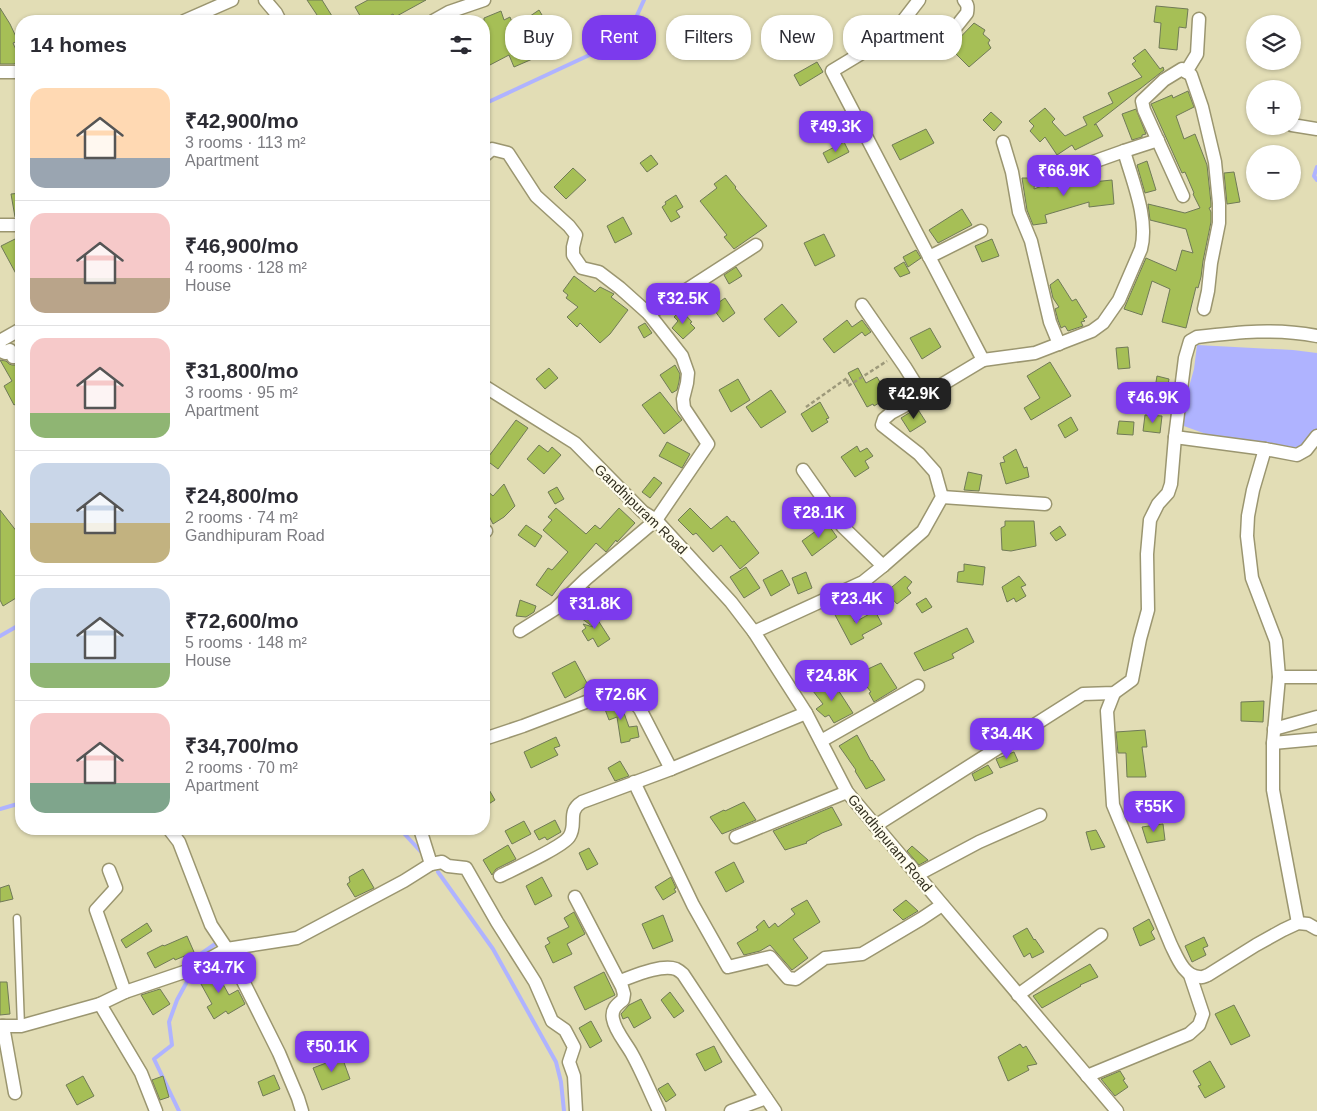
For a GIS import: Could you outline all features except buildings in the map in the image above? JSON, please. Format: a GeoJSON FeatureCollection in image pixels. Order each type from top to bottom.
{"type":"FeatureCollection","features":[{"type":"Feature","properties":{"kind":"street"},"geometry":{"type":"LineString","coordinates":[[198,15],[232,0]]}},
{"type":"Feature","properties":{"kind":"street"},"geometry":{"type":"LineString","coordinates":[[265,0],[277,15]]}},
{"type":"Feature","properties":{"kind":"street"},"geometry":{"type":"LineString","coordinates":[[444,15],[484,0]]}},
{"type":"Feature","properties":{"kind":"street"},"geometry":{"type":"LineString","coordinates":[[919,0],[899,26],[885,39],[832,71],[983,360]]}},
{"type":"Feature","properties":{"kind":"street"},"geometry":{"type":"LineString","coordinates":[[962,19],[968,8],[968,4],[964,0]]}},
{"type":"Feature","properties":{"kind":"street"},"geometry":{"type":"LineString","coordinates":[[1186,72],[1197,54],[1199,18]]}},
{"type":"Feature","properties":{"kind":"street"},"geometry":{"type":"LineString","coordinates":[[1183,196],[1144,110],[1142,101],[1164,80],[1182,69],[1191,75],[1202,107],[1216,162],[1219,223],[1204,309]]}},
{"type":"Feature","properties":{"kind":"street"},"geometry":{"type":"LineString","coordinates":[[0,72],[15,72]]}},
{"type":"Feature","properties":{"kind":"street"},"geometry":{"type":"LineString","coordinates":[[1301,126],[1317,129]]}},
{"type":"Feature","properties":{"kind":"street"},"geometry":{"type":"LineString","coordinates":[[1045,179],[1158,140]]}},
{"type":"Feature","properties":{"kind":"street"},"geometry":{"type":"LineString","coordinates":[[1004,142],[1012,172],[1019,212],[1031,241],[1050,322],[1059,344]]}},
{"type":"Feature","properties":{"kind":"street"},"geometry":{"type":"LineString","coordinates":[[490,151],[492,149],[508,153],[536,196],[569,226],[576,235],[573,255],[582,268],[599,272],[620,288],[649,314],[682,356],[688,373],[683,399],[684,408],[708,444],[656,520],[586,579],[555,609],[520,631]]}},
{"type":"Feature","properties":{"kind":"street"},"geometry":{"type":"LineString","coordinates":[[754,632],[863,582],[924,531],[942,497],[936,472],[919,454],[882,425],[884,418],[983,360],[1035,354],[1092,331],[1103,323],[1118,300],[1142,249],[1143,242],[1139,205],[1124,151]]}},
{"type":"Feature","properties":{"kind":"street"},"geometry":{"type":"LineString","coordinates":[[0,225],[15,224]]}},
{"type":"Feature","properties":{"kind":"street"},"geometry":{"type":"LineString","coordinates":[[929,257],[982,231]]}},
{"type":"Feature","properties":{"kind":"street"},"geometry":{"type":"LineString","coordinates":[[649,314],[756,245]]}},
{"type":"Feature","properties":{"kind":"street"},"geometry":{"type":"LineString","coordinates":[[862,306],[923,396]]}},
{"type":"Feature","properties":{"kind":"street"},"geometry":{"type":"LineString","coordinates":[[1087,1076],[1189,1034],[1198,1024],[1202,1014],[1190,975],[1182,967],[1170,946],[1113,805],[1107,711],[1114,693],[1132,680],[1148,610],[1147,554],[1150,520],[1158,504],[1168,493],[1172,484],[1174,437],[1185,358],[1190,341],[1197,337],[1258,330],[1295,332],[1317,336]]}},
{"type":"Feature","properties":{"kind":"street"},"geometry":{"type":"LineString","coordinates":[[0,341],[15,332]]}},
{"type":"Feature","properties":{"kind":"street"},"geometry":{"type":"LineString","coordinates":[[0,347],[5,353],[10,350],[13,357],[15,357]]}},
{"type":"Feature","properties":{"kind":"street","name":"Gandhipuram Road"},"geometry":{"type":"LineString","coordinates":[[490,390],[575,443],[643,512],[656,520],[731,602],[754,632],[806,713],[847,792],[1117,1111]]}},
{"type":"Feature","properties":{"kind":"street"},"geometry":{"type":"LineString","coordinates":[[1174,437],[1297,455],[1306,450],[1317,436]]}},
{"type":"Feature","properties":{"kind":"street"},"geometry":{"type":"LineString","coordinates":[[1265,449],[1253,490],[1248,516],[1247,536],[1252,578],[1276,641],[1278,677],[1273,744],[1273,790],[1298,923]]}},
{"type":"Feature","properties":{"kind":"street"},"geometry":{"type":"LineString","coordinates":[[803,470],[843,527],[883,566]]}},
{"type":"Feature","properties":{"kind":"street"},"geometry":{"type":"LineString","coordinates":[[942,497],[1045,504]]}},
{"type":"Feature","properties":{"kind":"street"},"geometry":{"type":"LineString","coordinates":[[1278,677],[1317,677]]}},
{"type":"Feature","properties":{"kind":"street"},"geometry":{"type":"LineString","coordinates":[[820,741],[918,686]]}},
{"type":"Feature","properties":{"kind":"street"},"geometry":{"type":"LineString","coordinates":[[490,737],[623,689],[640,708],[671,769]]}},
{"type":"Feature","properties":{"kind":"street"},"geometry":{"type":"LineString","coordinates":[[875,826],[1083,694],[1114,693]]}},
{"type":"Feature","properties":{"kind":"street"},"geometry":{"type":"LineString","coordinates":[[500,876],[560,845],[569,837],[573,812],[577,805],[582,802],[671,769],[806,713]]}},
{"type":"Feature","properties":{"kind":"street"},"geometry":{"type":"LineString","coordinates":[[1274,730],[1317,717]]}},
{"type":"Feature","properties":{"kind":"street"},"geometry":{"type":"LineString","coordinates":[[1273,744],[1317,739]]}},
{"type":"Feature","properties":{"kind":"street"},"geometry":{"type":"LineString","coordinates":[[634,782],[693,905],[728,967],[770,957],[788,978],[796,979],[825,958],[862,954],[942,905]]}},
{"type":"Feature","properties":{"kind":"street"},"geometry":{"type":"LineString","coordinates":[[736,837],[847,792]]}},
{"type":"Feature","properties":{"kind":"street"},"geometry":{"type":"LineString","coordinates":[[917,876],[979,842],[1040,814]]}},
{"type":"Feature","properties":{"kind":"street"},"geometry":{"type":"LineString","coordinates":[[174,835],[179,842],[211,924],[227,949],[279,1054],[302,1111]]}},
{"type":"Feature","properties":{"kind":"street"},"geometry":{"type":"LineString","coordinates":[[422,835],[431,864]]}},
{"type":"Feature","properties":{"kind":"street"},"geometry":{"type":"LineString","coordinates":[[15,1093],[2,1026],[21,1026],[100,1004],[125,992],[187,971],[227,949],[297,938],[404,881],[431,864],[442,862],[448,866],[466,868],[535,982],[552,1021],[565,1030],[574,1047],[569,1062],[574,1076],[576,1111]]}},
{"type":"Feature","properties":{"kind":"street"},"geometry":{"type":"LineString","coordinates":[[109,870],[116,888],[96,910],[125,992]]}},
{"type":"Feature","properties":{"kind":"street"},"geometry":{"type":"LineString","coordinates":[[574,897],[620,981],[624,994],[623,1000],[616,1005],[613,1011],[613,1020],[632,1053],[659,1111]]}},
{"type":"Feature","properties":{"kind":"street"},"geometry":{"type":"LineString","coordinates":[[1190,975],[1200,978],[1208,975],[1263,941],[1298,923],[1308,924],[1317,929]]}},
{"type":"Feature","properties":{"kind":"street"},"geometry":{"type":"LineString","coordinates":[[1018,995],[1101,935]]}},
{"type":"Feature","properties":{"kind":"street"},"geometry":{"type":"LineString","coordinates":[[620,981],[665,968],[675,969],[683,974],[775,1111]]}},
{"type":"Feature","properties":{"kind":"street"},"geometry":{"type":"LineString","coordinates":[[100,1004],[141,1073],[156,1111]]}},
{"type":"Feature","properties":{"kind":"street"},"geometry":{"type":"LineString","coordinates":[[731,1111],[766,1098]]}},
{"type":"Feature","properties":{"kind":"lane"},"geometry":{"type":"LineString","coordinates":[[17,918],[21,1026]]}},
{"type":"Feature","properties":{"kind":"path"},"geometry":{"type":"LineString","coordinates":[[806,407],[847,378],[848,386],[897,355]]}},
{"type":"Feature","properties":{"kind":"water"},"geometry":{"type":"Polygon","coordinates":[[[1197,345],[1317,353],[1317,432],[1299,452],[1234,442],[1181,425],[1185,401],[1194,369],[1197,345]]]}},
{"type":"Feature","properties":{"kind":"waterway"},"geometry":{"type":"LineString","coordinates":[[490,101],[611,45],[634,22],[644,0]]}},
{"type":"Feature","properties":{"kind":"waterway"},"geometry":{"type":"LineString","coordinates":[[1317,167],[1314,176],[1317,180]]}},
{"type":"Feature","properties":{"kind":"waterway"},"geometry":{"type":"LineString","coordinates":[[0,636],[15,627]]}},
{"type":"Feature","properties":{"kind":"waterway"},"geometry":{"type":"LineString","coordinates":[[0,809],[15,805]]}},
{"type":"Feature","properties":{"kind":"waterway"},"geometry":{"type":"LineString","coordinates":[[406,835],[423,854]]}},
{"type":"Feature","properties":{"kind":"waterway"},"geometry":{"type":"LineString","coordinates":[[438,872],[493,949],[556,1062],[561,1082],[564,1111]]}},
{"type":"Feature","properties":{"kind":"waterway"},"geometry":{"type":"LineString","coordinates":[[195,958],[218,942],[217,940]]}},
{"type":"Feature","properties":{"kind":"waterway"},"geometry":{"type":"LineString","coordinates":[[179,1111],[154,1059],[172,1045],[169,1022],[177,1000],[189,978]]}}]}
